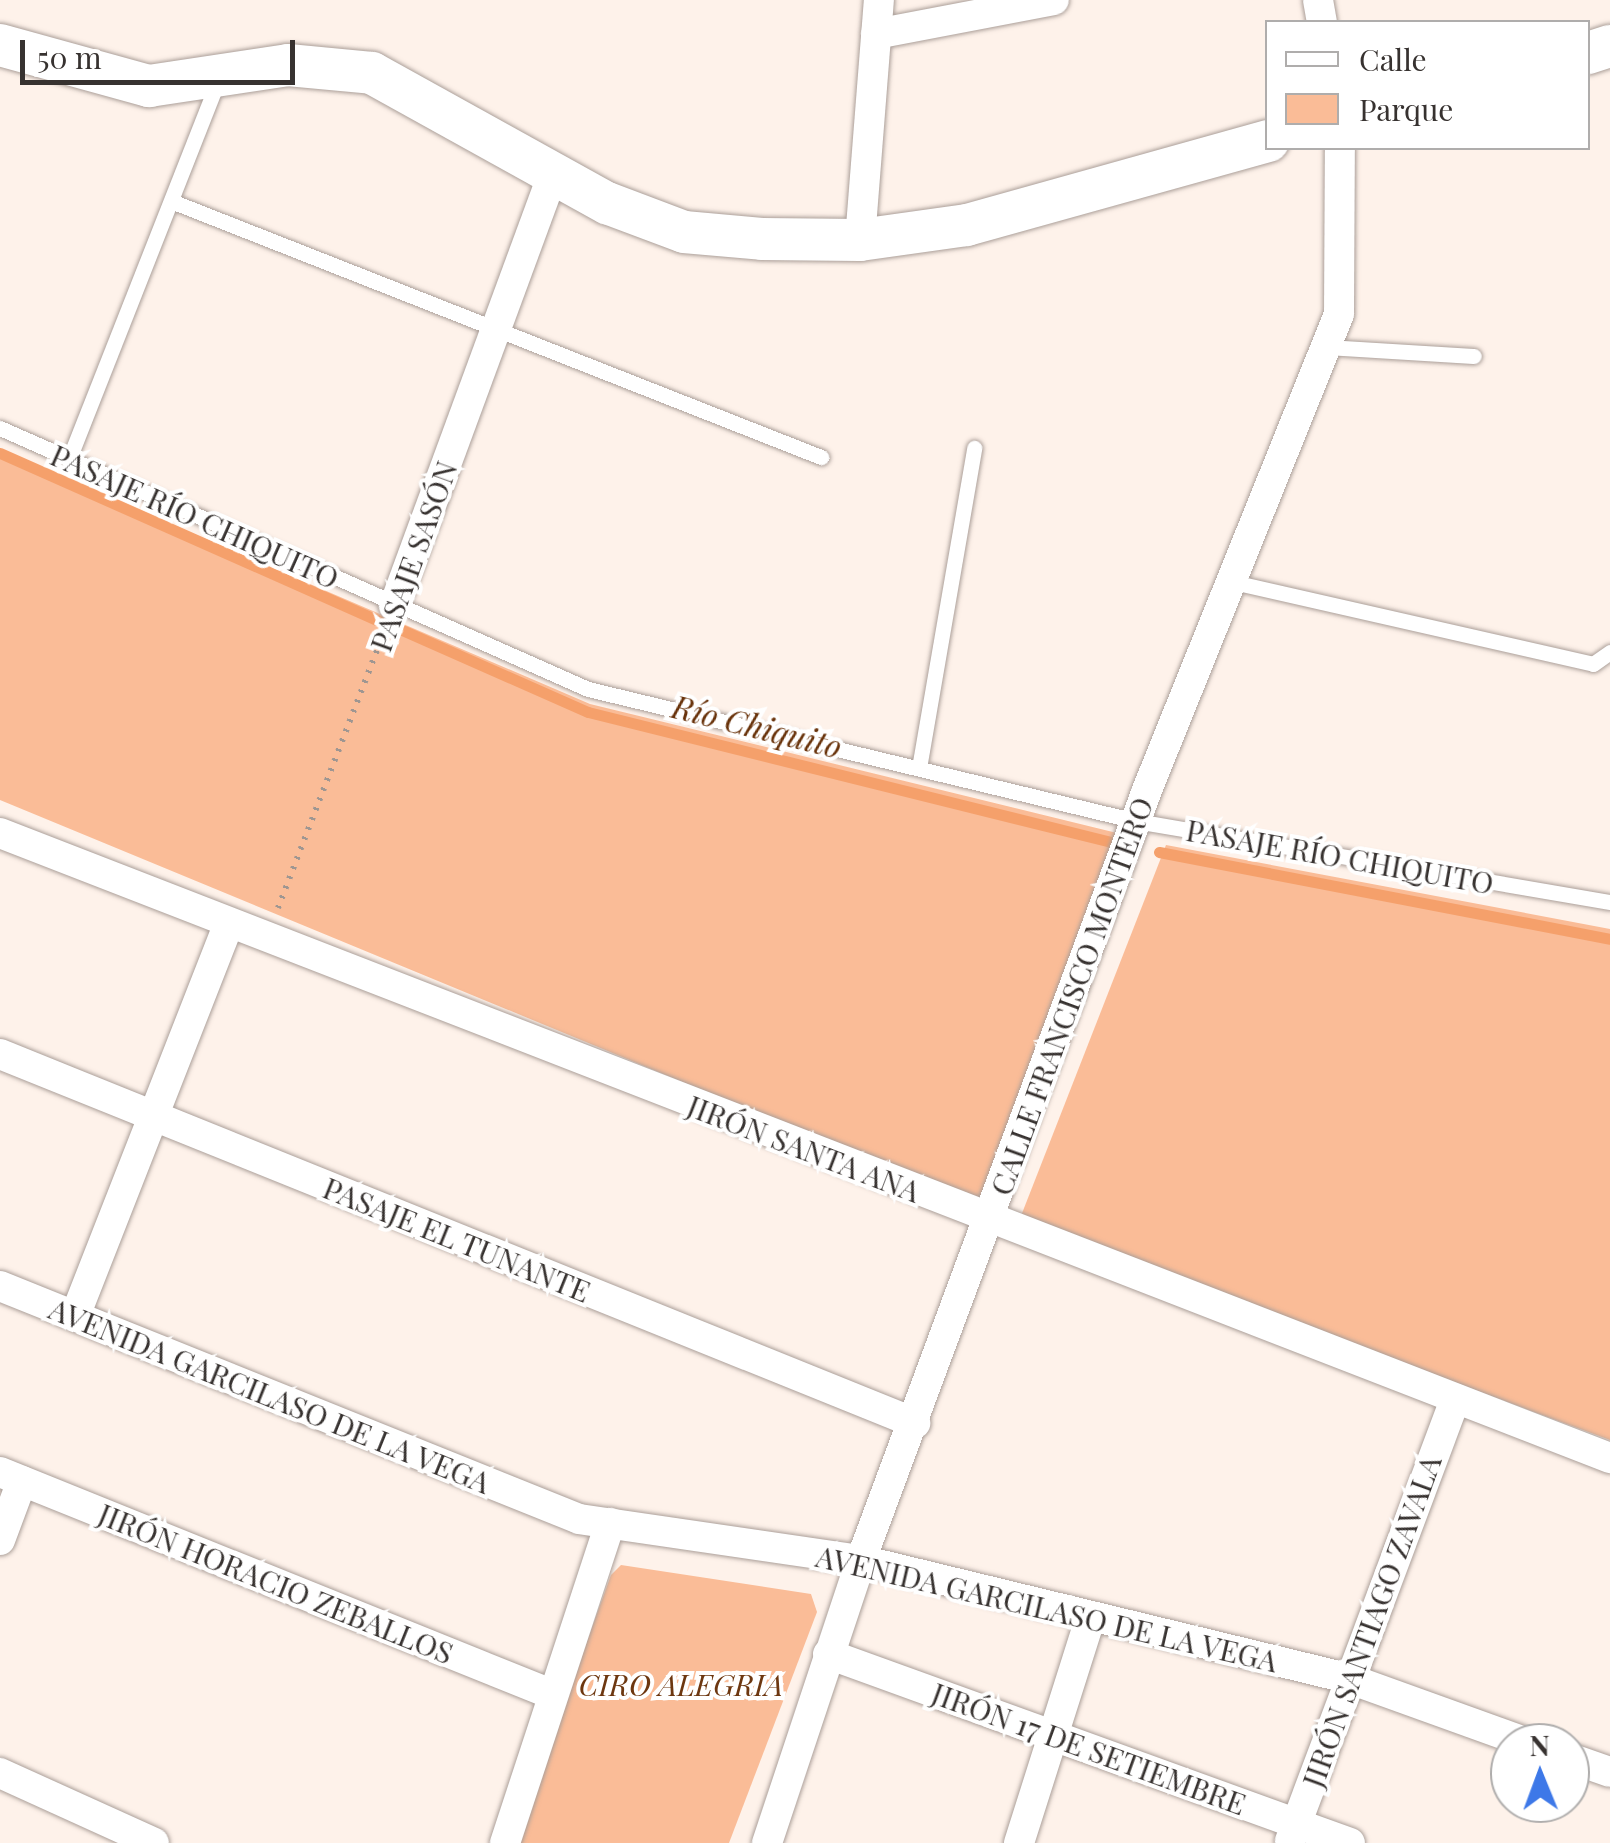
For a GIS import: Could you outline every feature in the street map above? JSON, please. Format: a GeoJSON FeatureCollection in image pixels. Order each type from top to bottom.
{"type":"FeatureCollection","features":[{"type":"Feature","properties":{"kind":"street"},"geometry":{"type":"LineString","coordinates":[[860,240],[879,0]]}},
{"type":"Feature","properties":{"kind":"street"},"geometry":{"type":"LineString","coordinates":[[876,34],[1054,0]]}},
{"type":"Feature","properties":{"kind":"street"},"geometry":{"type":"LineString","coordinates":[[0,45],[149,86],[218,80],[288,65],[372,73],[552,173],[684,232],[860,240],[968,225],[1265,142]]}},
{"type":"Feature","properties":{"kind":"street","name":"CALLE FRANCISCO MONTERO"},"geometry":{"type":"LineString","coordinates":[[766,1843],[861,1560],[1136,820],[1339,314],[1340,150]]}},
{"type":"Feature","properties":{"kind":"street","name":"PASAJE SASÓN"},"geometry":{"type":"LineString","coordinates":[[394,606],[552,173]]}},
{"type":"Feature","properties":{"kind":"street","name":"JIRÓN SANTA ANA"},"geometry":{"type":"LineString","coordinates":[[0,834],[1610,1458]]}},
{"type":"Feature","properties":{"kind":"street"},"geometry":{"type":"LineString","coordinates":[[75,1316],[229,923]]}},
{"type":"Feature","properties":{"kind":"street","name":"PASAJE EL TUNANTE"},"geometry":{"type":"LineString","coordinates":[[0,1054],[915,1423]]}},
{"type":"Feature","properties":{"kind":"street","name":"AVENIDA GARCILASO DE LA VEGA"},"geometry":{"type":"LineString","coordinates":[[0,1286],[579,1519],[861,1560],[1347,1678],[1490,1729]]}},
{"type":"Feature","properties":{"kind":"street","name":"JIRÓN SANTIAGO ZAVALA"},"geometry":{"type":"LineString","coordinates":[[1293,1833],[1347,1678],[1455,1399]]}},
{"type":"Feature","properties":{"kind":"street"},"geometry":{"type":"LineString","coordinates":[[0,1540],[11,1476]]}},
{"type":"Feature","properties":{"kind":"street","name":"JIRÓN HORACIO ZEBALLOS"},"geometry":{"type":"LineString","coordinates":[[11,1476],[551,1694]]}},
{"type":"Feature","properties":{"kind":"street"},"geometry":{"type":"LineString","coordinates":[[505,1843],[610,1524]]}},
{"type":"Feature","properties":{"kind":"street"},"geometry":{"type":"LineString","coordinates":[[1020,1843],[1091,1616]]}},
{"type":"Feature","properties":{"kind":"street","name":"JIRÓN 17 DE SETIEMBRE"},"geometry":{"type":"LineString","coordinates":[[828,1654],[1052,1734],[1293,1833],[1350,1843]]}},
{"type":"Feature","properties":{"kind":"street"},"geometry":{"type":"LineString","coordinates":[[0,1773],[154,1843]]}},
{"type":"Feature","properties":{"kind":"lane"},"geometry":{"type":"LineString","coordinates":[[70,459],[218,80]]}},
{"type":"Feature","properties":{"kind":"lane"},"geometry":{"type":"LineString","coordinates":[[171,201],[498,324],[821,457]]}},
{"type":"Feature","properties":{"kind":"lane"},"geometry":{"type":"LineString","coordinates":[[1326,347],[1474,356]]}},
{"type":"Feature","properties":{"kind":"lane","name":"PASAJE RÍO CHIQUITO"},"geometry":{"type":"LineString","coordinates":[[0,428],[588,689],[1136,820],[1610,902]]}},
{"type":"Feature","properties":{"kind":"lane"},"geometry":{"type":"LineString","coordinates":[[918,768],[974,448]]}},
{"type":"Feature","properties":{"kind":"lane"},"geometry":{"type":"LineString","coordinates":[[1233,582],[1594,664],[1610,652]]}},
{"type":"Feature","properties":{"kind":"path","name":"PASAJE SASÓN"},"geometry":{"type":"LineString","coordinates":[[266,938],[394,606]]}},
{"type":"Feature","properties":{"kind":"green space"},"geometry":{"type":"Polygon","coordinates":[[[0,451],[590,704],[1121,834],[978,1204],[0,800],[0,451]]]}},
{"type":"Feature","properties":{"kind":"green space"},"geometry":{"type":"Polygon","coordinates":[[[1166,845],[1610,929],[1610,1440],[1019,1221],[1166,845]]]}},
{"type":"Feature","properties":{"kind":"green space","name":"CIRO ALEGRIA"},"geometry":{"type":"Polygon","coordinates":[[[621,1565],[811,1594],[817,1612],[729,1843],[514,1843],[611,1575],[621,1565]]]}},
{"type":"Feature","properties":{"kind":"waterway","name":"Río Chiquito"},"geometry":{"type":"LineString","coordinates":[[0,453],[382,622]]}},
{"type":"Feature","properties":{"kind":"waterway","name":"Río Chiquito"},"geometry":{"type":"LineString","coordinates":[[402,630],[588,712],[1111,842]]}},
{"type":"Feature","properties":{"kind":"waterway","name":"Río Chiquito"},"geometry":{"type":"LineString","coordinates":[[1159,852],[1610,939]]}}]}
